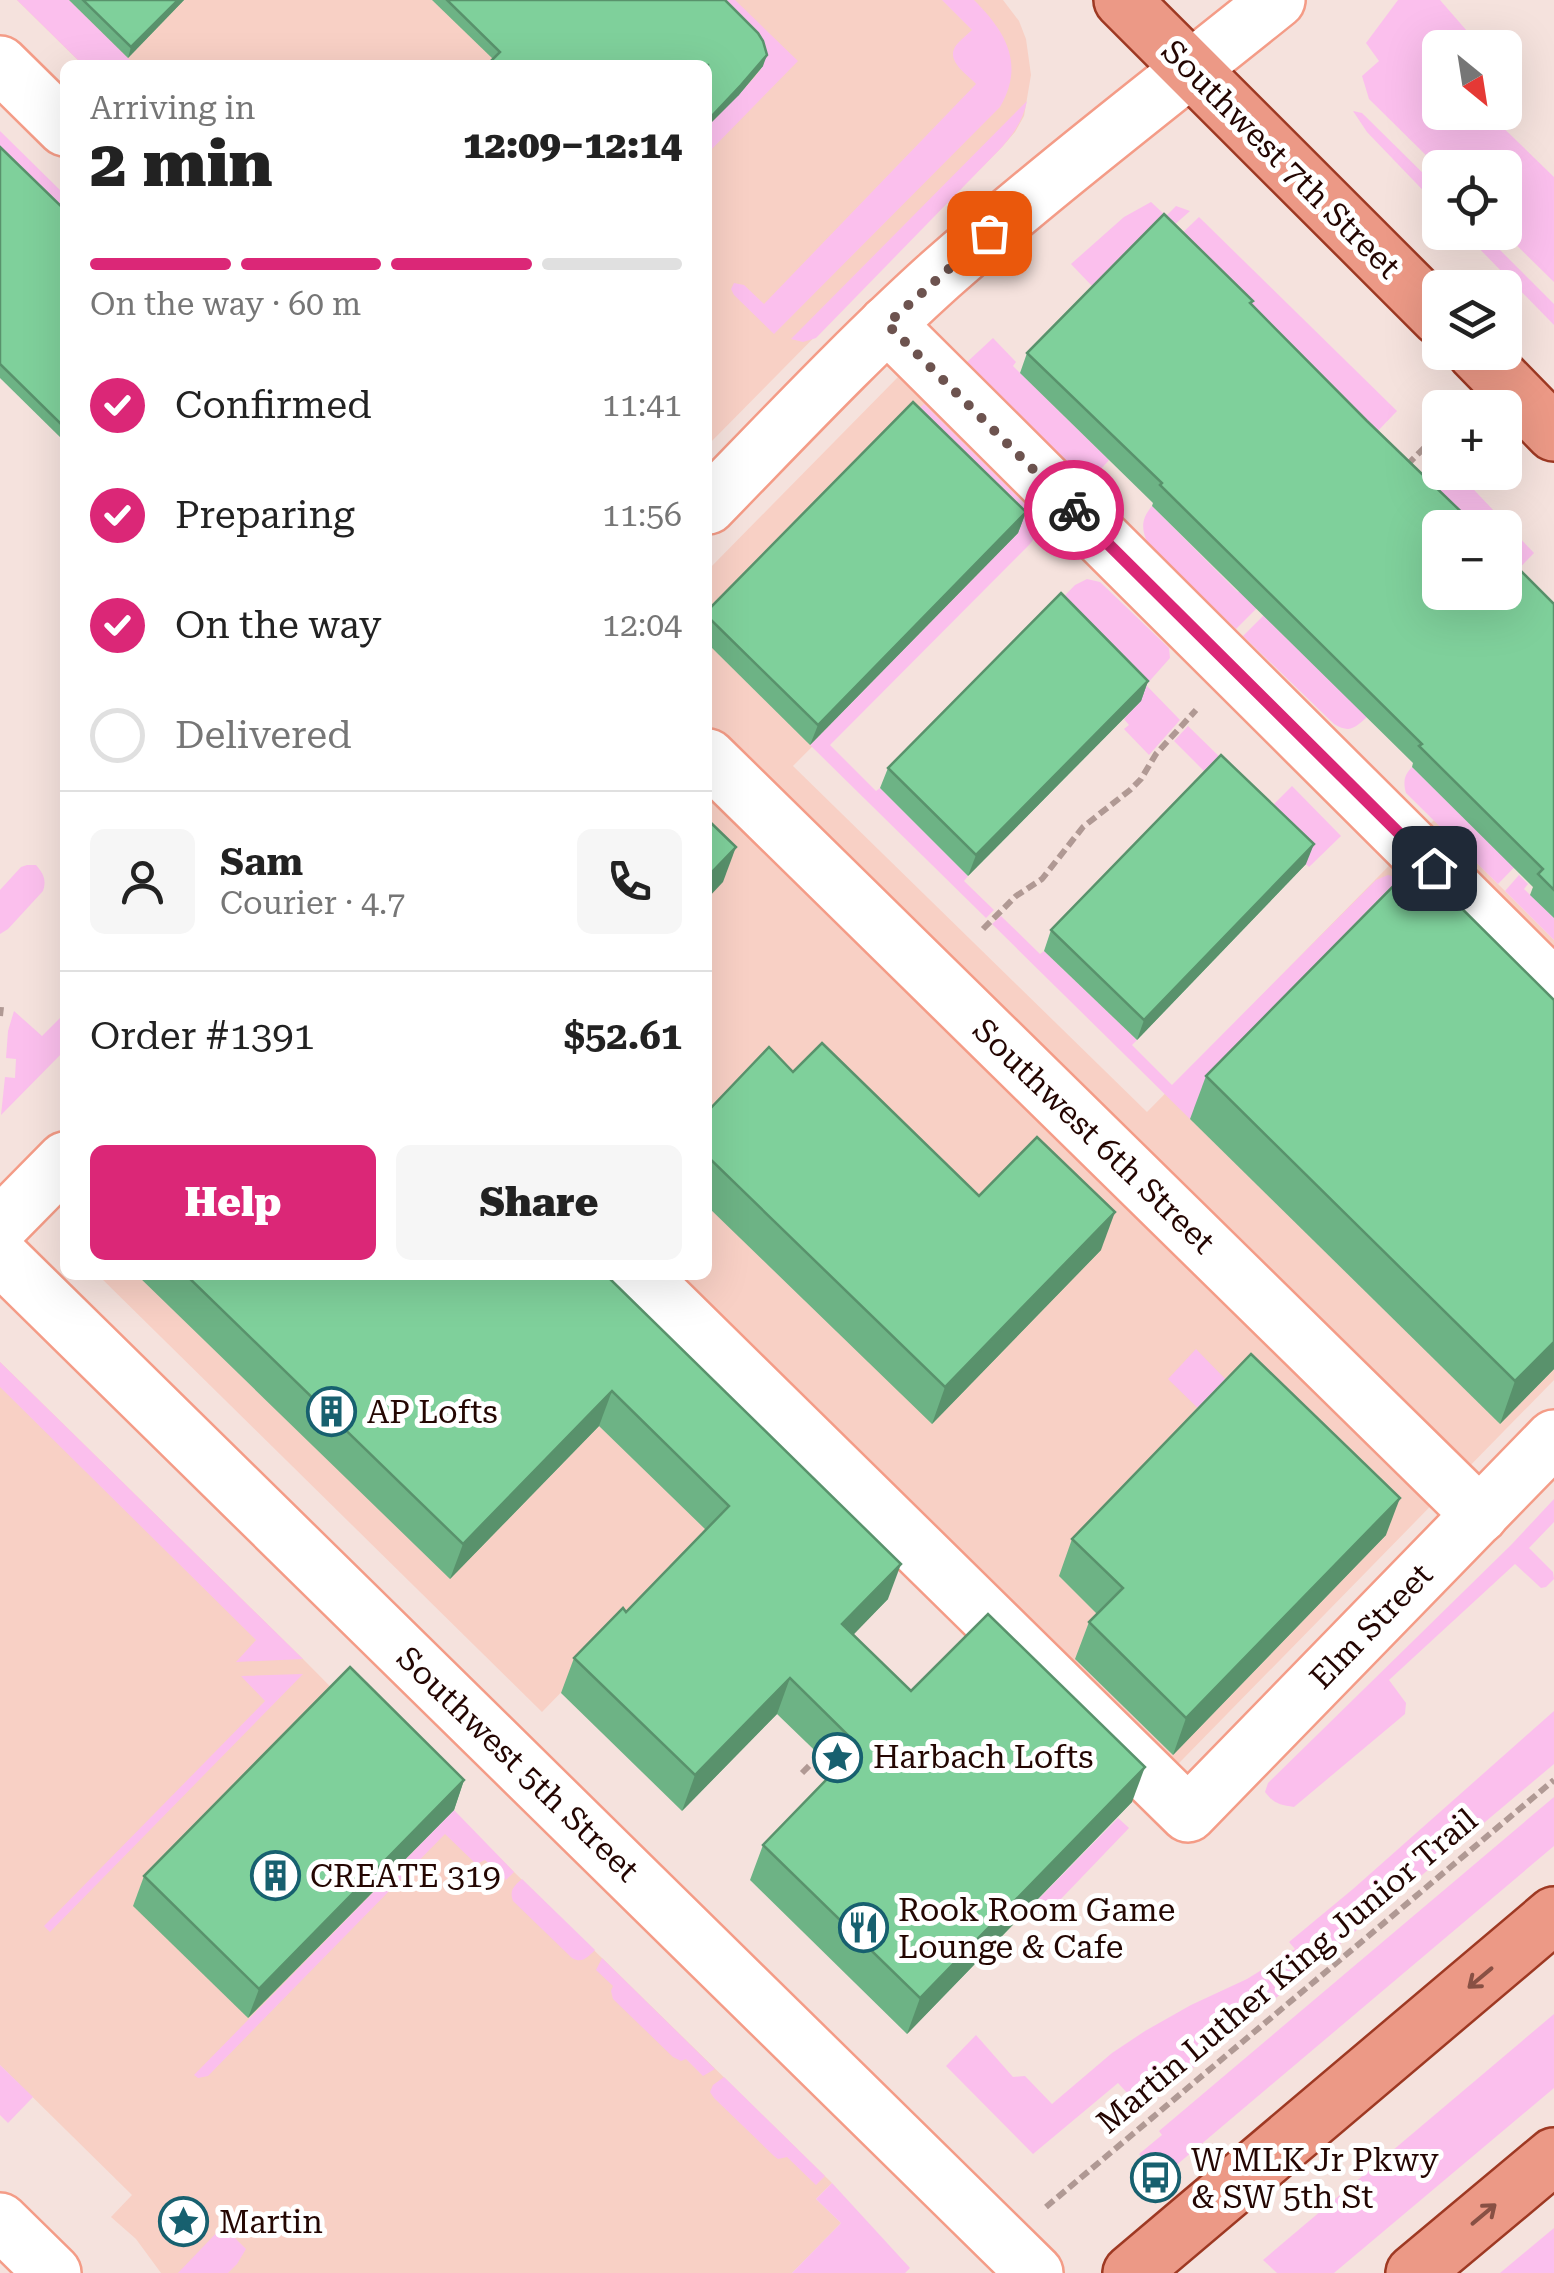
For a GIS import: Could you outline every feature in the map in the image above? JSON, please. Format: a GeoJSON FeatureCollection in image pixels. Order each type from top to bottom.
{"type":"FeatureCollection","features":[{"type":"Feature","properties":{"kind":"main road","name":"Southwest 7th Street"},"geometry":{"type":"LineString","coordinates":[[1122,0],[1422,300]]}},
{"type":"Feature","properties":{"kind":"main road"},"geometry":{"type":"LineString","coordinates":[[1493,370],[1554,432]]}},
{"type":"Feature","properties":{"kind":"main road"},"geometry":{"type":"LineString","coordinates":[[1132,2273],[1554,1915]]}},
{"type":"Feature","properties":{"kind":"main road"},"geometry":{"type":"LineString","coordinates":[[1414,2273],[1554,2156]]}},
{"type":"Feature","properties":{"kind":"street"},"geometry":{"type":"LineString","coordinates":[[712,502],[887,324],[989,233],[1277,0]]}},
{"type":"Feature","properties":{"kind":"street"},"geometry":{"type":"LineString","coordinates":[[0,64],[60,123]]}},
{"type":"Feature","properties":{"kind":"street"},"geometry":{"type":"LineString","coordinates":[[887,324],[1554,988]]}},
{"type":"Feature","properties":{"kind":"street","name":"Southwest 6th Street"},"geometry":{"type":"LineString","coordinates":[[712,761],[1480,1515]]}},
{"type":"Feature","properties":{"kind":"street"},"geometry":{"type":"LineString","coordinates":[[0,1226],[60,1165]]}},
{"type":"Feature","properties":{"kind":"street","name":"Southwest 5th Street"},"geometry":{"type":"LineString","coordinates":[[0,1256],[1035,2273]]}},
{"type":"Feature","properties":{"kind":"street","name":"Elm Street"},"geometry":{"type":"LineString","coordinates":[[645,1280],[1188,1814],[1554,1438]]}},
{"type":"Feature","properties":{"kind":"street"},"geometry":{"type":"LineString","coordinates":[[0,2221],[53,2273]]}},
{"type":"Feature","properties":{"kind":"path"},"geometry":{"type":"LineString","coordinates":[[1406,466],[1422,450]]}},
{"type":"Feature","properties":{"kind":"path"},"geometry":{"type":"LineString","coordinates":[[983,929],[1016,896],[1042,879],[1084,826],[1118,802],[1141,779],[1156,754],[1184,722]]}},
{"type":"Feature","properties":{"kind":"path"},"geometry":{"type":"LineString","coordinates":[[0,1016],[1,1007]]}},
{"type":"Feature","properties":{"kind":"path"},"geometry":{"type":"LineString","coordinates":[[802,1773],[812,1763]]}},
{"type":"Feature","properties":{"kind":"path","name":"Martin Luther King Junior Trail"},"geometry":{"type":"LineString","coordinates":[[1052,2202],[1554,1780]]}},
{"type":"Feature","properties":{"kind":"shaded area"},"geometry":{"type":"Polygon","coordinates":[[[17,0],[1003,0],[1019,21],[1026,39],[1031,75],[1024,116],[1002,147],[712,441],[712,60],[78,60],[17,0]]]}},
{"type":"Feature","properties":{"kind":"shaded area"},"geometry":{"type":"Polygon","coordinates":[[[17,0],[69,0],[130,60],[78,60],[17,0]]]}},
{"type":"Feature","properties":{"kind":"shaded area"},"geometry":{"type":"Polygon","coordinates":[[[710,0],[735,0],[798,61],[712,149],[712,122],[754,78],[762,61],[710,0]]]}},
{"type":"Feature","properties":{"kind":"shaded area"},"geometry":{"type":"Polygon","coordinates":[[[942,0],[974,0],[1003,37],[1011,77],[1000,107],[774,334],[734,295],[734,283],[744,285],[764,304],[976,84],[956,64],[953,54],[957,44],[972,30],[942,0]]]}},
{"type":"Feature","properties":{"kind":"shaded area"},"geometry":{"type":"Polygon","coordinates":[[[1398,0],[1440,0],[1466,30],[1422,30],[1422,130],[1506,130],[1554,177],[1554,282],[1521,250],[1522,150],[1422,151],[1369,99],[1362,76],[1379,61],[1366,43],[1398,0]]]}},
{"type":"Feature","properties":{"kind":"shaded area"},"geometry":{"type":"Polygon","coordinates":[[[1027,101],[1018,126],[1002,147],[816,338],[803,342],[791,339],[1027,101]]]}},
{"type":"Feature","properties":{"kind":"shaded area"},"geometry":{"type":"Polygon","coordinates":[[[1353,111],[1362,113],[1422,172],[1422,189],[1367,132],[1353,111]]]}},
{"type":"Feature","properties":{"kind":"shaded area"},"geometry":{"type":"Polygon","coordinates":[[[0,131],[60,190],[60,220],[0,161],[0,131]]]}},
{"type":"Feature","properties":{"kind":"shaded area"},"geometry":{"type":"Polygon","coordinates":[[[1151,202],[1166,216],[1176,206],[1190,211],[1104,287],[1097,282],[1092,286],[1071,264],[1124,217],[1151,202]]]}},
{"type":"Feature","properties":{"kind":"shaded area"},"geometry":{"type":"Polygon","coordinates":[[[1199,217],[1397,411],[1372,437],[1176,239],[1199,217]]]}},
{"type":"Feature","properties":{"kind":"shaded area"},"geometry":{"type":"Polygon","coordinates":[[[1481,250],[1500,250],[1520,270],[1500,270],[1481,250]]]}},
{"type":"Feature","properties":{"kind":"shaded area"},"geometry":{"type":"Polygon","coordinates":[[[1522,272],[1554,304],[1554,325],[1522,292],[1522,272]]]}},
{"type":"Feature","properties":{"kind":"shaded area"},"geometry":{"type":"Polygon","coordinates":[[[993,338],[1016,362],[1013,366],[1109,460],[1097,472],[1081,476],[966,363],[993,338]]]}},
{"type":"Feature","properties":{"kind":"shaded area"},"geometry":{"type":"Polygon","coordinates":[[[898,377],[1039,518],[793,766],[1147,1112],[1434,820],[1554,940],[1554,1380],[1138,1805],[794,1464],[542,1712],[103,1280],[712,1280],[712,566],[898,377]]]}},
{"type":"Feature","properties":{"kind":"shaded area"},"geometry":{"type":"Polygon","coordinates":[[[924,404],[1039,518],[1038,529],[1030,544],[830,745],[876,791],[880,788],[968,876],[964,881],[994,910],[986,918],[810,745],[1018,533],[905,422],[924,404]]]}},
{"type":"Feature","properties":{"kind":"shaded area"},"geometry":{"type":"Polygon","coordinates":[[[1441,490],[1474,490],[1493,510],[1440,510],[1433,498],[1441,490]]]}},
{"type":"Feature","properties":{"kind":"shaded area"},"geometry":{"type":"Polygon","coordinates":[[[1152,506],[1238,592],[1258,574],[1278,587],[1236,629],[1148,544],[1143,524],[1152,506]]]}},
{"type":"Feature","properties":{"kind":"shaded area"},"geometry":{"type":"Polygon","coordinates":[[[1522,540],[1534,553],[1522,565],[1522,540]]]}},
{"type":"Feature","properties":{"kind":"shaded area"},"geometry":{"type":"Polygon","coordinates":[[[1087,579],[1100,582],[1169,648],[1170,658],[1146,685],[1180,720],[1149,755],[1124,729],[1129,725],[1124,719],[1140,701],[1050,611],[1075,585],[1087,579]]]}},
{"type":"Feature","properties":{"kind":"shaded area"},"geometry":{"type":"Polygon","coordinates":[[[1266,613],[1272,624],[1367,717],[1351,728],[1334,724],[1243,636],[1266,613]]]}},
{"type":"Feature","properties":{"kind":"shaded area"},"geometry":{"type":"Polygon","coordinates":[[[1188,726],[1271,807],[1292,786],[1341,836],[1309,867],[1174,741],[1188,726]]]}},
{"type":"Feature","properties":{"kind":"shaded area"},"geometry":{"type":"Polygon","coordinates":[[[1412,767],[1498,852],[1537,844],[1498,884],[1406,793],[1405,779],[1412,767]]]}},
{"type":"Feature","properties":{"kind":"shaded area"},"geometry":{"type":"Polygon","coordinates":[[[27,865],[36,865],[41,871],[43,891],[0,934],[0,890],[27,865]]]}},
{"type":"Feature","properties":{"kind":"shaded area"},"geometry":{"type":"Polygon","coordinates":[[[1388,875],[1406,880],[1400,906],[1190,1119],[992,924],[1001,916],[1040,954],[1044,951],[1137,1040],[1132,1045],[1172,1085],[1376,880],[1388,875]]]}},
{"type":"Feature","properties":{"kind":"shaded area"},"geometry":{"type":"Polygon","coordinates":[[[1519,875],[1528,884],[1524,889],[1554,918],[1554,940],[1505,891],[1519,875]]]}},
{"type":"Feature","properties":{"kind":"shaded area"},"geometry":{"type":"Polygon","coordinates":[[[14,1011],[42,1036],[60,1018],[60,1055],[1,1115],[5,1077],[15,1078],[16,1059],[6,1058],[14,1011]]]}},
{"type":"Feature","properties":{"kind":"shaded area"},"geometry":{"type":"Polygon","coordinates":[[[1196,1349],[1237,1391],[1210,1420],[1168,1379],[1196,1349]]]}},
{"type":"Feature","properties":{"kind":"shaded area"},"geometry":{"type":"Polygon","coordinates":[[[0,1362],[832,2183],[816,2199],[841,2223],[792,2273],[161,2273],[136,2239],[111,2217],[132,2195],[0,2065],[0,1362]]]}},
{"type":"Feature","properties":{"kind":"shaded area"},"geometry":{"type":"Polygon","coordinates":[[[0,1362],[303,1659],[236,1662],[256,1640],[0,1387],[0,1362]]]}},
{"type":"Feature","properties":{"kind":"shaded area"},"geometry":{"type":"Polygon","coordinates":[[[1554,1499],[1554,1522],[1529,1548],[1553,1572],[1554,1579],[1541,1588],[1515,1564],[1389,1680],[1406,1703],[1405,1714],[1294,1807],[1271,1799],[1265,1792],[1268,1783],[1554,1499]]]}},
{"type":"Feature","properties":{"kind":"shaded area"},"geometry":{"type":"Polygon","coordinates":[[[303,1674],[50,1932],[44,1926],[265,1701],[241,1676],[303,1674]]]}},
{"type":"Feature","properties":{"kind":"shaded area"},"geometry":{"type":"Polygon","coordinates":[[[1554,1711],[1554,1764],[1143,2110],[1118,2083],[1033,2154],[946,2066],[976,2035],[1013,2077],[1025,2076],[1052,2104],[1112,2053],[1145,2031],[1247,1979],[1295,1949],[1289,1942],[1554,1711]]]}},
{"type":"Feature","properties":{"kind":"shaded area"},"geometry":{"type":"Polygon","coordinates":[[[1554,1797],[1554,1846],[1160,2179],[1139,2154],[1162,2135],[1159,2131],[1554,1797]]]}},
{"type":"Feature","properties":{"kind":"shaded area"},"geometry":{"type":"Polygon","coordinates":[[[454,1810],[514,1872],[506,1880],[485,1860],[474,1862],[445,1834],[208,2076],[194,2075],[454,1810]]]}},
{"type":"Feature","properties":{"kind":"shaded area"},"geometry":{"type":"Polygon","coordinates":[[[1118,1818],[1129,1828],[1059,1901],[1020,1925],[1016,1922],[1118,1818]]]}},
{"type":"Feature","properties":{"kind":"shaded area"},"geometry":{"type":"Polygon","coordinates":[[[522,1879],[595,1950],[590,1955],[582,1960],[572,1958],[513,1901],[513,1889],[522,1879]]]}},
{"type":"Feature","properties":{"kind":"shaded area"},"geometry":{"type":"Polygon","coordinates":[[[602,1958],[715,2069],[703,2076],[686,2059],[673,2057],[613,1999],[613,1986],[596,1970],[602,1958]]]}},
{"type":"Feature","properties":{"kind":"shaded area"},"geometry":{"type":"Polygon","coordinates":[[[1554,2014],[1554,2088],[1334,2273],[1277,2273],[1263,2260],[1554,2014]]]}},
{"type":"Feature","properties":{"kind":"shaded area"},"geometry":{"type":"Polygon","coordinates":[[[0,2065],[33,2097],[8,2123],[0,2115],[0,2065]]]}},
{"type":"Feature","properties":{"kind":"shaded area"},"geometry":{"type":"Polygon","coordinates":[[[724,2077],[825,2176],[816,2185],[787,2157],[774,2156],[714,2098],[710,2092],[713,2085],[724,2077]]]}},
{"type":"Feature","properties":{"kind":"shaded area"},"geometry":{"type":"Polygon","coordinates":[[[832,2183],[910,2268],[905,2273],[792,2273],[841,2223],[816,2199],[832,2183]]]}},
{"type":"Feature","properties":{"kind":"shaded area"},"geometry":{"type":"Polygon","coordinates":[[[223,2226],[246,2249],[237,2264],[228,2273],[178,2273],[223,2226]]]}},
{"type":"Feature","properties":{"kind":"shaded area"},"geometry":{"type":"Polygon","coordinates":[[[1554,2228],[1554,2273],[1500,2273],[1554,2228]]]}},
{"type":"Feature","properties":{"kind":"building"},"geometry":{"type":"Polygon","coordinates":[[[83,0],[178,0],[131,47],[83,0]]]}},
{"type":"Feature","properties":{"kind":"building"},"geometry":{"type":"Polygon","coordinates":[[[447,0],[725,0],[758,33],[767,55],[712,116],[712,60],[492,60],[500,52],[447,0]]]}},
{"type":"Feature","properties":{"kind":"building"},"geometry":{"type":"Polygon","coordinates":[[[0,147],[60,205],[60,423],[0,364],[0,147]]]}},
{"type":"Feature","properties":{"kind":"building"},"geometry":{"type":"Polygon","coordinates":[[[1164,214],[1422,474],[1422,490],[1439,490],[1459,510],[1422,510],[1422,610],[1522,610],[1522,572],[1554,604],[1554,890],[1538,874],[1543,869],[1419,746],[1422,744],[1027,353],[1164,214]]]}},
{"type":"Feature","properties":{"kind":"building"},"geometry":{"type":"Polygon","coordinates":[[[913,402],[1026,512],[818,725],[712,621],[712,606],[913,402]]]}},
{"type":"Feature","properties":{"kind":"building"},"geometry":{"type":"Polygon","coordinates":[[[1061,593],[1148,681],[976,855],[888,768],[1061,593]]]}},
{"type":"Feature","properties":{"kind":"building"},"geometry":{"type":"Polygon","coordinates":[[[1221,755],[1314,844],[1144,1020],[1051,930],[1221,755]]]}},
{"type":"Feature","properties":{"kind":"building"},"geometry":{"type":"Polygon","coordinates":[[[712,824],[736,847],[712,872],[712,824]]]}},
{"type":"Feature","properties":{"kind":"building"},"geometry":{"type":"Polygon","coordinates":[[[1416,863],[1554,1000],[1554,1342],[1515,1381],[1206,1076],[1416,863]]]}},
{"type":"Feature","properties":{"kind":"building"},"geometry":{"type":"Polygon","coordinates":[[[822,1043],[979,1196],[1037,1137],[1115,1212],[945,1387],[712,1161],[712,1107],[769,1047],[793,1072],[822,1043]]]}},
{"type":"Feature","properties":{"kind":"building"},"geometry":{"type":"Polygon","coordinates":[[[191,1280],[611,1280],[901,1564],[842,1624],[911,1691],[988,1614],[1145,1767],[920,1998],[763,1845],[859,1746],[790,1678],[695,1775],[574,1658],[623,1608],[626,1612],[729,1506],[612,1391],[463,1544],[191,1280]]]}},
{"type":"Feature","properties":{"kind":"building"},"geometry":{"type":"Polygon","coordinates":[[[1251,1354],[1400,1498],[1186,1718],[1089,1622],[1123,1588],[1072,1539],[1251,1354]]]}},
{"type":"Feature","properties":{"kind":"building","name":"CREATE 319"},"geometry":{"type":"Polygon","coordinates":[[[350,1667],[464,1780],[259,1989],[144,1876],[350,1667]]]}},
{"type":"Feature","properties":{"kind":"way so far"},"geometry":{"type":"LineString","coordinates":[[989,233],[887,324],[1074,510]]}},
{"type":"Feature","properties":{"kind":"place","name":"AP Lofts"},"geometry":{"type":"Point","coordinates":[332,1412]}},
{"type":"Feature","properties":{"kind":"place","name":"Harbach Lofts"},"geometry":{"type":"Point","coordinates":[838,1757]}},
{"type":"Feature","properties":{"kind":"place","name":"CREATE 319"},"geometry":{"type":"Point","coordinates":[275,1876]}},
{"type":"Feature","properties":{"kind":"place","name":"Rook Room Game Lounge & Cafe"},"geometry":{"type":"Point","coordinates":[863,1928]}},
{"type":"Feature","properties":{"kind":"place","name":"W MLK Jr Pkwy & SW 5th St"},"geometry":{"type":"Point","coordinates":[1156,2178]}},
{"type":"Feature","properties":{"kind":"place","name":"Martin"},"geometry":{"type":"Point","coordinates":[184,2222]}},
{"type":"Feature","properties":{"kind":"route"},"geometry":{"type":"LineString","coordinates":[[1074,510],[1434,868]]}}]}
